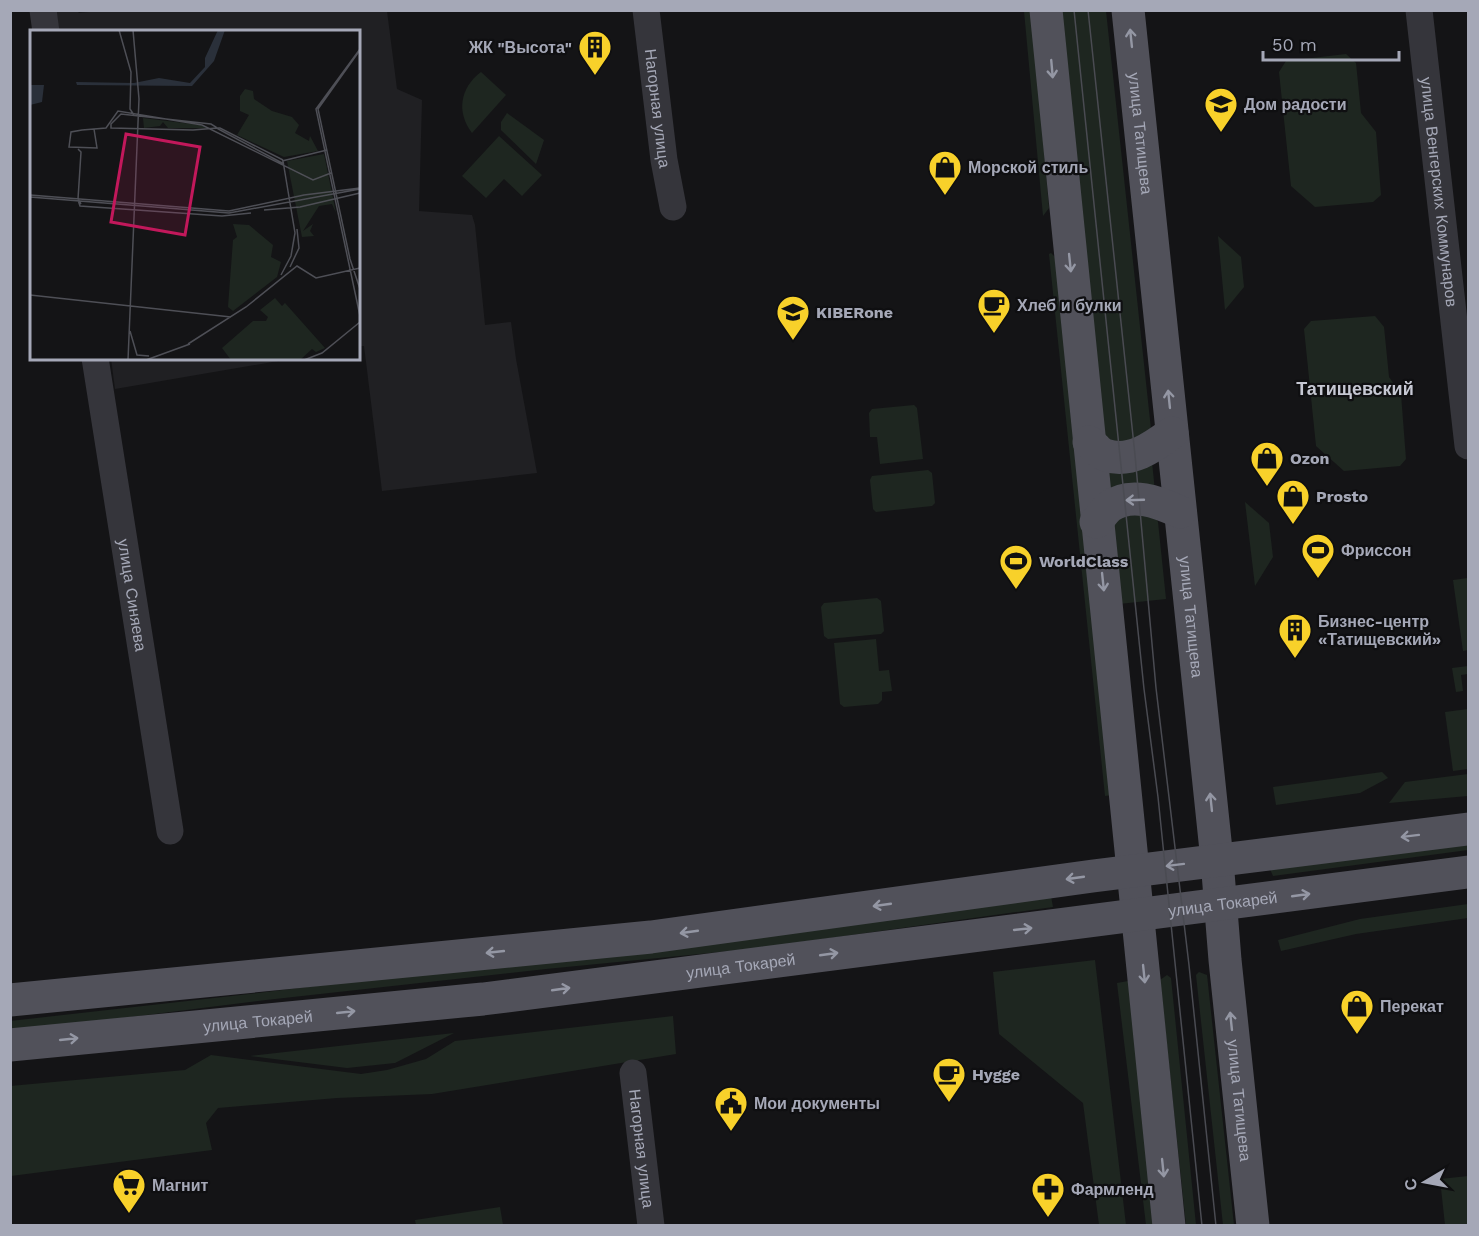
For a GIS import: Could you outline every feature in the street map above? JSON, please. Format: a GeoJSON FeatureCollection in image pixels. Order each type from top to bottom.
{"type":"FeatureCollection","features":[{"type":"Feature","properties":{"kind":"main road"},"geometry":{"type":"LineString","coordinates":[[1046,10],[1168,1226]]}},
{"type":"Feature","properties":{"kind":"main road","name":"улица Татищева"},"geometry":{"type":"LineString","coordinates":[[1128,10],[1222,904],[1225,960],[1253,1226]]}},
{"type":"Feature","properties":{"kind":"main road"},"geometry":{"type":"LineString","coordinates":[[1089,442],[1104,454],[1135,455],[1151,449],[1172,433]]}},
{"type":"Feature","properties":{"kind":"main road"},"geometry":{"type":"LineString","coordinates":[[1096,522],[1109,507],[1132,499],[1158,502],[1180,512]]}},
{"type":"Feature","properties":{"kind":"main road"},"geometry":{"type":"LineString","coordinates":[[10,1000],[651,937],[1217,860],[1468,829]]}},
{"type":"Feature","properties":{"kind":"main road","name":"улица Токарей"},"geometry":{"type":"LineString","coordinates":[[10,1045],[483,999],[1468,872]]}},
{"type":"Feature","properties":{"kind":"street"},"geometry":{"type":"LineString","coordinates":[[43,10],[46,30]]}},
{"type":"Feature","properties":{"kind":"street","name":"Нагорная улица"},"geometry":{"type":"LineString","coordinates":[[646,10],[664,160],[673,207]]}},
{"type":"Feature","properties":{"kind":"street","name":"улица Венгерских Коммунаров"},"geometry":{"type":"LineString","coordinates":[[1419,10],[1468,446]]}},
{"type":"Feature","properties":{"kind":"street","name":"улица Синяева"},"geometry":{"type":"LineString","coordinates":[[94,360],[171,831]]}},
{"type":"Feature","properties":{"kind":"street","name":"Нагорная улица"},"geometry":{"type":"LineString","coordinates":[[633,1073],[651,1226]]}},
{"type":"Feature","properties":{"kind":"shaded area"},"geometry":{"type":"Polygon","coordinates":[[[107,10],[387,11],[397,89],[422,100],[419,211],[472,215],[475,225],[485,325],[511,322],[537,473],[382,491],[364,346],[360,346],[360,30],[59,30],[56,11],[77,11],[79,13],[107,10]]]}},
{"type":"Feature","properties":{"kind":"shaded area"},"geometry":{"type":"Polygon","coordinates":[[[1024,11],[1032,11],[1049,208],[1043,216],[1024,11]]]}},
{"type":"Feature","properties":{"kind":"shaded area"},"geometry":{"type":"Polygon","coordinates":[[[1058,11],[1106,11],[1151,429],[1116,449],[1101,436],[1058,11]]]}},
{"type":"Feature","properties":{"kind":"shaded area"},"geometry":{"type":"Polygon","coordinates":[[[1346,54],[1356,63],[1361,113],[1376,132],[1381,195],[1373,202],[1315,207],[1291,186],[1279,72],[1286,61],[1346,54]]]}},
{"type":"Feature","properties":{"kind":"shaded area"},"geometry":{"type":"Polygon","coordinates":[[[481,72],[506,95],[472,133],[464,117],[463,101],[468,85],[481,72]]]}},
{"type":"Feature","properties":{"kind":"shaded area"},"geometry":{"type":"Polygon","coordinates":[[[507,113],[544,140],[536,164],[501,130],[501,122],[507,113]]]}},
{"type":"Feature","properties":{"kind":"shaded area"},"geometry":{"type":"Polygon","coordinates":[[[499,136],[542,175],[522,196],[504,179],[486,198],[462,176],[499,136]]]}},
{"type":"Feature","properties":{"kind":"shaded area"},"geometry":{"type":"Polygon","coordinates":[[[1218,236],[1241,257],[1244,287],[1225,310],[1218,236]]]}},
{"type":"Feature","properties":{"kind":"shaded area"},"geometry":{"type":"Polygon","coordinates":[[[1051,253],[1056,258],[1112,795],[1105,796],[1049,254],[1051,253]]]}},
{"type":"Feature","properties":{"kind":"shaded area"},"geometry":{"type":"Polygon","coordinates":[[[1375,316],[1384,327],[1389,377],[1401,394],[1406,459],[1400,466],[1344,471],[1316,446],[1304,329],[1311,321],[1375,316]]]}},
{"type":"Feature","properties":{"kind":"shaded area"},"geometry":{"type":"Polygon","coordinates":[[[111,360],[284,360],[115,389],[111,360]]]}},
{"type":"Feature","properties":{"kind":"shaded area"},"geometry":{"type":"Polygon","coordinates":[[[914,405],[917,408],[923,459],[880,464],[877,437],[870,437],[869,413],[872,409],[914,405]]]}},
{"type":"Feature","properties":{"kind":"shaded area"},"geometry":{"type":"Polygon","coordinates":[[[1152,462],[1155,491],[1109,495],[1105,466],[1152,462]]]}},
{"type":"Feature","properties":{"kind":"shaded area"},"geometry":{"type":"Polygon","coordinates":[[[928,470],[932,473],[935,503],[932,506],[876,512],[873,509],[870,480],[872,476],[928,470]]]}},
{"type":"Feature","properties":{"kind":"shaded area"},"geometry":{"type":"Polygon","coordinates":[[[1245,502],[1269,523],[1273,557],[1255,586],[1245,502]]]}},
{"type":"Feature","properties":{"kind":"shaded area"},"geometry":{"type":"Polygon","coordinates":[[[1153,514],[1158,522],[1166,599],[1119,604],[1109,524],[1114,516],[1153,514]]]}},
{"type":"Feature","properties":{"kind":"shaded area"},"geometry":{"type":"Polygon","coordinates":[[[1468,578],[1468,650],[1463,651],[1453,580],[1468,578]]]}},
{"type":"Feature","properties":{"kind":"shaded area"},"geometry":{"type":"Polygon","coordinates":[[[877,598],[881,601],[884,631],[881,634],[828,639],[824,636],[821,607],[824,603],[877,598]]]}},
{"type":"Feature","properties":{"kind":"shaded area"},"geometry":{"type":"Polygon","coordinates":[[[876,639],[879,671],[889,670],[892,691],[882,692],[882,700],[878,704],[844,707],[840,704],[834,643],[876,639]]]}},
{"type":"Feature","properties":{"kind":"shaded area"},"geometry":{"type":"Polygon","coordinates":[[[1468,666],[1468,674],[1461,675],[1463,691],[1456,692],[1452,668],[1468,666]]]}},
{"type":"Feature","properties":{"kind":"shaded area"},"geometry":{"type":"Polygon","coordinates":[[[1468,709],[1468,769],[1453,771],[1445,712],[1468,709]]]}},
{"type":"Feature","properties":{"kind":"shaded area"},"geometry":{"type":"Polygon","coordinates":[[[1382,772],[1388,778],[1360,793],[1276,805],[1273,787],[1382,772]]]}},
{"type":"Feature","properties":{"kind":"shaded area"},"geometry":{"type":"Polygon","coordinates":[[[1468,774],[1468,796],[1389,803],[1405,782],[1468,774]]]}},
{"type":"Feature","properties":{"kind":"shaded area"},"geometry":{"type":"Polygon","coordinates":[[[1468,843],[1468,850],[1273,876],[1270,869],[1468,843]]]}},
{"type":"Feature","properties":{"kind":"shaded area"},"geometry":{"type":"Polygon","coordinates":[[[1051,896],[1053,907],[751,949],[266,1000],[11,1032],[10,1021],[1051,896]]]}},
{"type":"Feature","properties":{"kind":"shaded area"},"geometry":{"type":"Polygon","coordinates":[[[1468,904],[1468,918],[1356,934],[1281,951],[1278,940],[1360,919],[1468,904]]]}},
{"type":"Feature","properties":{"kind":"shaded area"},"geometry":{"type":"Polygon","coordinates":[[[1095,960],[1126,1225],[1099,1225],[1083,1103],[999,1034],[993,972],[1095,960]]]}},
{"type":"Feature","properties":{"kind":"shaded area"},"geometry":{"type":"Polygon","coordinates":[[[1199,972],[1207,975],[1234,1225],[1223,1225],[1196,975],[1199,972]]]}},
{"type":"Feature","properties":{"kind":"shaded area"},"geometry":{"type":"Polygon","coordinates":[[[1167,975],[1171,978],[1196,1225],[1186,1225],[1160,980],[1167,975]]]}},
{"type":"Feature","properties":{"kind":"shaded area"},"geometry":{"type":"Polygon","coordinates":[[[1128,981],[1156,1225],[1146,1225],[1117,983],[1128,981]]]}},
{"type":"Feature","properties":{"kind":"shaded area"},"geometry":{"type":"Polygon","coordinates":[[[673,1016],[676,1054],[432,1094],[337,1098],[218,1108],[206,1123],[212,1150],[11,1176],[10,1086],[185,1070],[211,1055],[361,1074],[387,1070],[426,1059],[455,1041],[673,1016]]]}},
{"type":"Feature","properties":{"kind":"shaded area"},"geometry":{"type":"Polygon","coordinates":[[[454,1033],[395,1063],[347,1068],[250,1056],[454,1033]]]}},
{"type":"Feature","properties":{"kind":"shaded area"},"geometry":{"type":"Polygon","coordinates":[[[1468,1176],[1468,1225],[1445,1225],[1440,1179],[1468,1176]]]}},
{"type":"Feature","properties":{"kind":"shaded area"},"geometry":{"type":"Polygon","coordinates":[[[500,1207],[503,1225],[416,1225],[415,1220],[500,1207]]]}},
{"type":"Feature","properties":{"kind":"tram line"},"geometry":{"type":"LineString","coordinates":[[1074,10],[1202,1226]]}},
{"type":"Feature","properties":{"kind":"tram line"},"geometry":{"type":"LineString","coordinates":[[1088,10],[1135,455],[1156,688],[1189,965],[1216,1226]]}},
{"type":"Feature","properties":{"kind":"place","name":"ЖК \"Высота\""},"geometry":{"type":"Point","coordinates":[595,76]}},
{"type":"Feature","properties":{"kind":"place","name":"Дом радости"},"geometry":{"type":"Point","coordinates":[1221,133]}},
{"type":"Feature","properties":{"kind":"place","name":"Морской стиль"},"geometry":{"type":"Point","coordinates":[945,196]}},
{"type":"Feature","properties":{"kind":"place","name":"Хлеб и булки"},"geometry":{"type":"Point","coordinates":[994,334]}},
{"type":"Feature","properties":{"kind":"place","name":"KIBERone"},"geometry":{"type":"Point","coordinates":[793,341]}},
{"type":"Feature","properties":{"kind":"place","name":"Ozon"},"geometry":{"type":"Point","coordinates":[1267,487]}},
{"type":"Feature","properties":{"kind":"place","name":"Prosto"},"geometry":{"type":"Point","coordinates":[1293,525]}},
{"type":"Feature","properties":{"kind":"place","name":"Фриссон"},"geometry":{"type":"Point","coordinates":[1318,579]}},
{"type":"Feature","properties":{"kind":"place","name":"WorldClass"},"geometry":{"type":"Point","coordinates":[1016,590]}},
{"type":"Feature","properties":{"kind":"place","name":"Бизнес-центр «Татищевский»"},"geometry":{"type":"Point","coordinates":[1295,659]}},
{"type":"Feature","properties":{"kind":"place","name":"Перекат"},"geometry":{"type":"Point","coordinates":[1357,1035]}},
{"type":"Feature","properties":{"kind":"place","name":"Hygge"},"geometry":{"type":"Point","coordinates":[949,1103]}},
{"type":"Feature","properties":{"kind":"place","name":"Мои документы"},"geometry":{"type":"Point","coordinates":[731,1132]}},
{"type":"Feature","properties":{"kind":"place","name":"Магнит"},"geometry":{"type":"Point","coordinates":[129,1214]}},
{"type":"Feature","properties":{"kind":"place","name":"Фармленд"},"geometry":{"type":"Point","coordinates":[1048,1218]}},
{"type":"Feature","properties":{"kind":"district","name":"Татищевский"},"geometry":{"type":"Point","coordinates":[1355,388]}}]}
